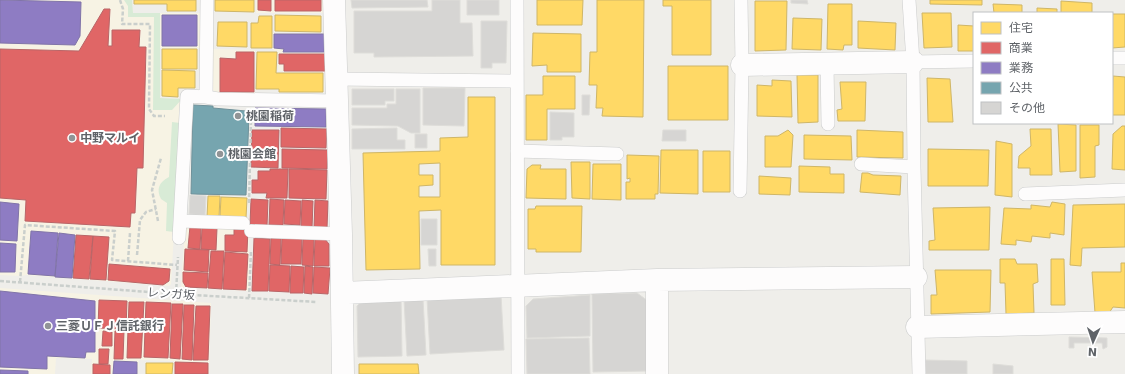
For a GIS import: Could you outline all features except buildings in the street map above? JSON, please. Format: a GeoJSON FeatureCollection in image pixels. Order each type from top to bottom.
{"type":"FeatureCollection","features":[{"type":"Feature","properties":{"kind":"street"},"geometry":{"type":"LineString","coordinates":[[334,0],[341,234],[343,374]]}},
{"type":"Feature","properties":{"kind":"street"},"geometry":{"type":"LineString","coordinates":[[742,65],[913,62]]}},
{"type":"Feature","properties":{"kind":"street"},"geometry":{"type":"LineString","coordinates":[[342,299],[518,285],[657,280],[916,277]]}},
{"type":"Feature","properties":{"kind":"street"},"geometry":{"type":"LineString","coordinates":[[657,280],[658,374]]}},
{"type":"Feature","properties":{"kind":"street"},"geometry":{"type":"LineString","coordinates":[[917,327],[1125,322]]}},
{"type":"Feature","properties":{"kind":"lane"},"geometry":{"type":"LineString","coordinates":[[206,97],[207,0]]}},
{"type":"Feature","properties":{"kind":"lane"},"geometry":{"type":"LineString","coordinates":[[517,0],[518,374]]}},
{"type":"Feature","properties":{"kind":"lane"},"geometry":{"type":"LineString","coordinates":[[740,191],[742,65],[741,0]]}},
{"type":"Feature","properties":{"kind":"lane"},"geometry":{"type":"LineString","coordinates":[[909,0],[913,62],[919,374]]}},
{"type":"Feature","properties":{"kind":"lane"},"geometry":{"type":"LineString","coordinates":[[1113,58],[1125,58]]}},
{"type":"Feature","properties":{"kind":"lane"},"geometry":{"type":"LineString","coordinates":[[913,62],[973,61]]}},
{"type":"Feature","properties":{"kind":"lane"},"geometry":{"type":"LineString","coordinates":[[827,64],[828,124]]}},
{"type":"Feature","properties":{"kind":"lane"},"geometry":{"type":"LineString","coordinates":[[336,80],[517,81]]}},
{"type":"Feature","properties":{"kind":"lane"},"geometry":{"type":"LineString","coordinates":[[179,238],[187,96],[218,99],[337,101]]}},
{"type":"Feature","properties":{"kind":"lane"},"geometry":{"type":"LineString","coordinates":[[517,151],[617,154]]}},
{"type":"Feature","properties":{"kind":"lane"},"geometry":{"type":"LineString","coordinates":[[861,164],[914,167]]}},
{"type":"Feature","properties":{"kind":"lane"},"geometry":{"type":"LineString","coordinates":[[1025,194],[1125,190]]}},
{"type":"Feature","properties":{"kind":"lane"},"geometry":{"type":"LineString","coordinates":[[180,221],[341,234]]}},
{"type":"Feature","properties":{"kind":"path"},"geometry":{"type":"LineString","coordinates":[[120,0],[123,9],[122,24],[150,24],[149,109],[154,116],[186,117]]}},
{"type":"Feature","properties":{"kind":"path"},"geometry":{"type":"LineString","coordinates":[[249,298],[247,227],[251,100]]}},
{"type":"Feature","properties":{"kind":"path"},"geometry":{"type":"LineString","coordinates":[[137,255],[140,220],[146,212],[156,209]]}},
{"type":"Feature","properties":{"kind":"path"},"geometry":{"type":"LineString","coordinates":[[20,282],[25,225],[115,231],[112,260],[177,265]]}},
{"type":"Feature","properties":{"kind":"path"},"geometry":{"type":"LineString","coordinates":[[128,261],[130,233]]}},
{"type":"Feature","properties":{"kind":"path"},"geometry":{"type":"LineString","coordinates":[[176,294],[179,238]]}},
{"type":"Feature","properties":{"kind":"path","name":"レンガ坂"},"geometry":{"type":"LineString","coordinates":[[0,281],[249,298],[342,299]]}},
{"type":"Feature","properties":{"kind":"shaded area"},"geometry":{"type":"Polygon","coordinates":[[[0,0],[132,0],[133,13],[201,13],[201,48],[160,48],[160,98],[182,99],[171,284],[169,286],[26,275],[0,275],[0,0]]]}},
{"type":"Feature","properties":{"kind":"shaded area"},"geometry":{"type":"Polygon","coordinates":[[[256,0],[325,0],[325,13],[256,13],[256,0]]]}},
{"type":"Feature","properties":{"kind":"shaded area"},"geometry":{"type":"Polygon","coordinates":[[[273,33],[326,33],[327,72],[278,71],[278,51],[273,50],[273,33]]]}},
{"type":"Feature","properties":{"kind":"shaded area"},"geometry":{"type":"Polygon","coordinates":[[[213,49],[255,50],[255,94],[216,93],[213,90],[213,49]]]}},
{"type":"Feature","properties":{"kind":"shaded area"},"geometry":{"type":"Polygon","coordinates":[[[185,225],[249,228],[249,291],[181,287],[185,225]]]}},
{"type":"Feature","properties":{"kind":"shaded area"},"geometry":{"type":"Polygon","coordinates":[[[0,288],[211,303],[209,374],[174,374],[174,361],[139,360],[138,374],[91,374],[92,359],[56,358],[55,374],[0,374],[0,288]]]}},
{"type":"Feature","properties":{"kind":"green space"},"geometry":{"type":"Polygon","coordinates":[[[124,0],[132,0],[133,13],[160,13],[160,98],[182,99],[172,110],[153,110],[154,17],[128,17],[128,6],[124,0]]]}},
{"type":"Feature","properties":{"kind":"green space"},"geometry":{"type":"Polygon","coordinates":[[[172,122],[180,123],[174,232],[166,231],[167,203],[161,199],[159,195],[159,186],[169,177],[172,122]]]}},
{"type":"Feature","properties":{"kind":"place","name":"桃園稲荷"},"geometry":{"type":"Point","coordinates":[238,116]}},
{"type":"Feature","properties":{"kind":"place","name":"中野マルイ"},"geometry":{"type":"Point","coordinates":[72,138]}},
{"type":"Feature","properties":{"kind":"place","name":"桃園会館"},"geometry":{"type":"Point","coordinates":[220,154]}},
{"type":"Feature","properties":{"kind":"place","name":"三菱ＵＦＪ信託銀行"},"geometry":{"type":"Point","coordinates":[48,326]}}]}
